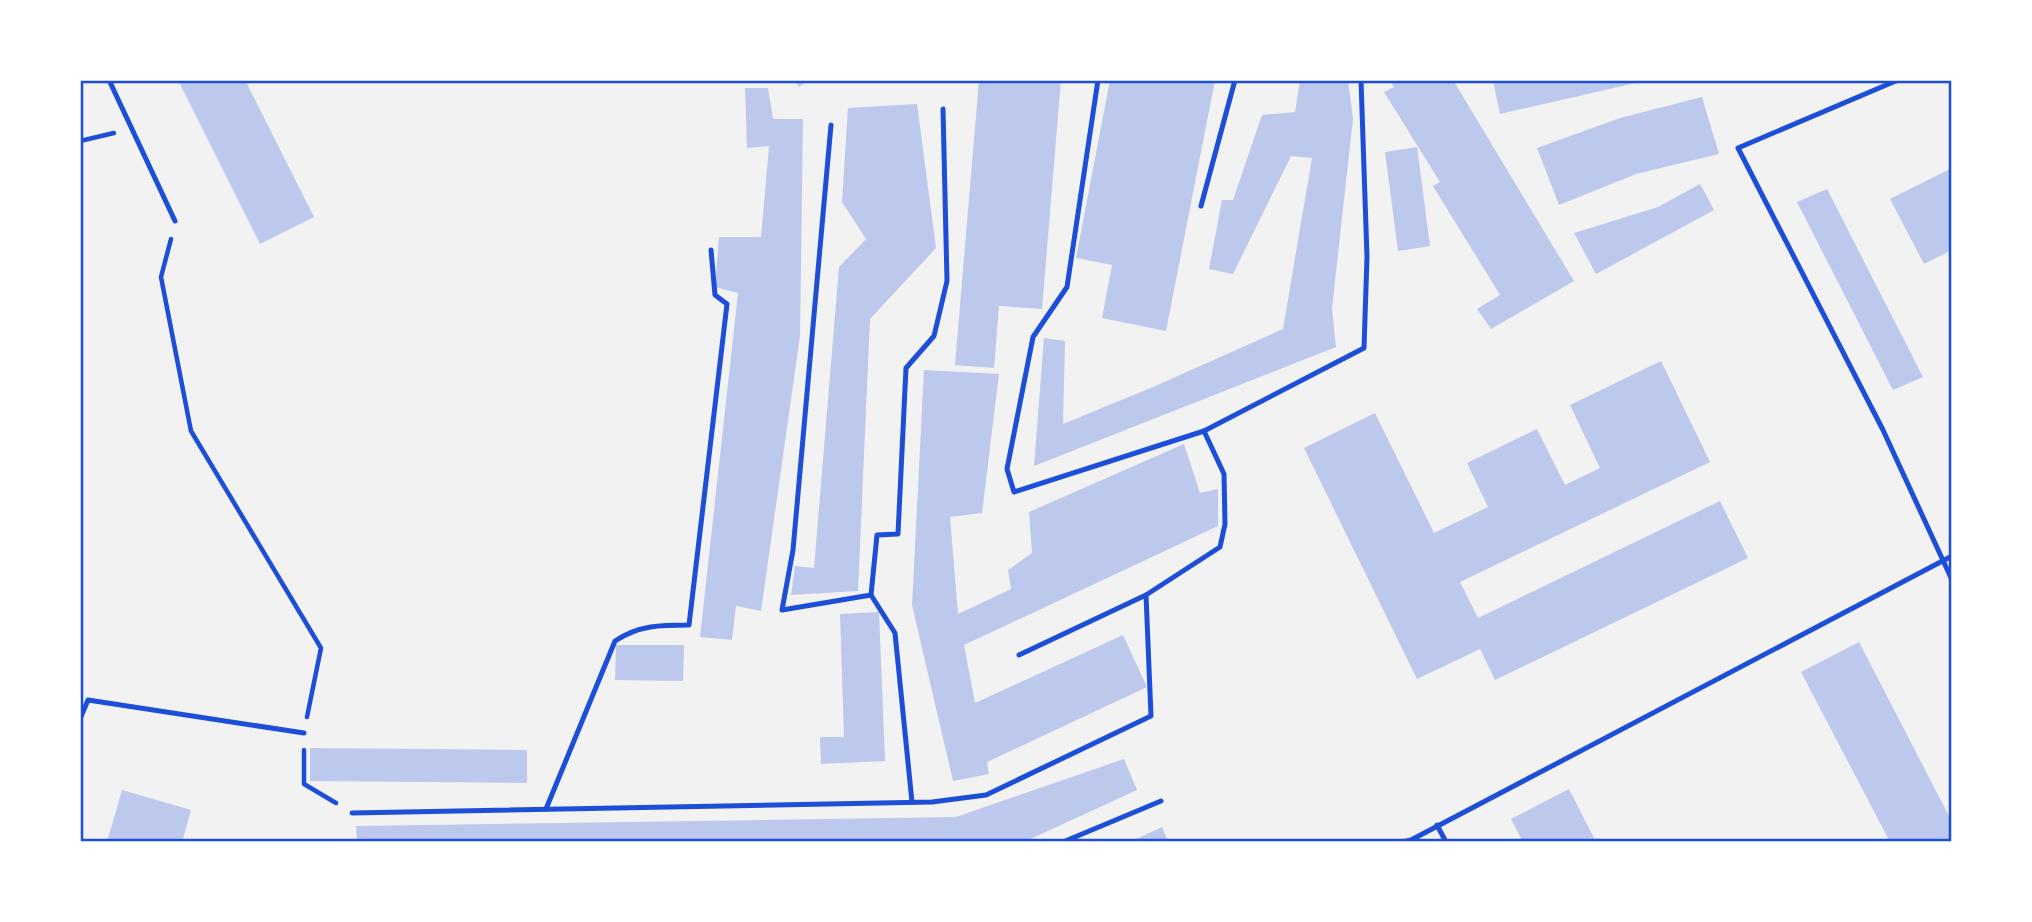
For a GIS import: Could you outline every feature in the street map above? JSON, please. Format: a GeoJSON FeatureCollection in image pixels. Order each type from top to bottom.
{"type":"FeatureCollection","features":[{"type":"Feature","properties":{"kind":"lane"},"geometry":{"type":"LineString","coordinates":[[109,80],[175,221]]}},
{"type":"Feature","properties":{"kind":"lane"},"geometry":{"type":"LineString","coordinates":[[1098,80],[1067,287],[1033,337],[1007,469],[1014,492],[1204,431],[1364,348],[1367,257],[1361,80]]}},
{"type":"Feature","properties":{"kind":"lane"},"geometry":{"type":"LineString","coordinates":[[1201,206],[1235,80]]}},
{"type":"Feature","properties":{"kind":"lane"},"geometry":{"type":"LineString","coordinates":[[1898,80],[1738,148],[1883,430],[1951,580]]}},
{"type":"Feature","properties":{"kind":"lane"},"geometry":{"type":"LineString","coordinates":[[912,802],[895,633],[871,595],[877,535],[898,534],[906,368],[934,336],[947,281],[943,109]]}},
{"type":"Feature","properties":{"kind":"lane"},"geometry":{"type":"LineString","coordinates":[[831,125],[793,550],[782,610],[871,595]]}},
{"type":"Feature","properties":{"kind":"lane"},"geometry":{"type":"LineString","coordinates":[[546,809],[615,641],[650,625],[689,625],[727,304],[715,295],[711,250]]}},
{"type":"Feature","properties":{"kind":"lane"},"geometry":{"type":"LineString","coordinates":[[1019,655],[1146,595],[1220,547],[1224,524],[1224,474],[1204,431]]}},
{"type":"Feature","properties":{"kind":"lane"},"geometry":{"type":"LineString","coordinates":[[1403,842],[1951,556]]}},
{"type":"Feature","properties":{"kind":"lane"},"geometry":{"type":"LineString","coordinates":[[352,813],[912,802],[986,795],[1151,716],[1146,595]]}},
{"type":"Feature","properties":{"kind":"lane"},"geometry":{"type":"LineString","coordinates":[[80,719],[88,700],[304,733]]}},
{"type":"Feature","properties":{"kind":"lane"},"geometry":{"type":"LineString","coordinates":[[1063,842],[1161,801]]}},
{"type":"Feature","properties":{"kind":"lane"},"geometry":{"type":"LineString","coordinates":[[1437,825],[1446,842]]}},
{"type":"Feature","properties":{"kind":"path"},"geometry":{"type":"LineString","coordinates":[[80,141],[132,129]]}},
{"type":"Feature","properties":{"kind":"path"},"geometry":{"type":"LineString","coordinates":[[175,221],[161,277],[191,431],[321,648],[304,733],[304,784],[352,813]]}},
{"type":"Feature","properties":{"kind":"building"},"geometry":{"type":"Polygon","coordinates":[[[178,80],[245,80],[314,217],[260,244],[178,80]]]}},
{"type":"Feature","properties":{"kind":"building"},"geometry":{"type":"Polygon","coordinates":[[[795,80],[809,80],[799,87],[795,80]]]}},
{"type":"Feature","properties":{"kind":"building"},"geometry":{"type":"Polygon","coordinates":[[[979,80],[1061,80],[1042,309],[999,306],[994,368],[955,365],[979,80]]]}},
{"type":"Feature","properties":{"kind":"building"},"geometry":{"type":"Polygon","coordinates":[[[1110,80],[1215,80],[1166,331],[1102,318],[1112,265],[1076,258],[1110,80]]]}},
{"type":"Feature","properties":{"kind":"building"},"geometry":{"type":"Polygon","coordinates":[[[1300,80],[1348,80],[1353,119],[1332,308],[1336,347],[1034,466],[1044,338],[1065,341],[1063,424],[1283,329],[1312,158],[1291,156],[1233,274],[1209,269],[1222,200],[1233,200],[1262,115],[1295,112],[1300,80]]]}},
{"type":"Feature","properties":{"kind":"building"},"geometry":{"type":"Polygon","coordinates":[[[1390,80],[1453,80],[1574,281],[1491,329],[1477,309],[1500,295],[1433,186],[1440,182],[1384,92],[1394,87],[1390,80]]]}},
{"type":"Feature","properties":{"kind":"building"},"geometry":{"type":"Polygon","coordinates":[[[1493,80],[1640,80],[1640,82],[1500,114],[1493,80]]]}},
{"type":"Feature","properties":{"kind":"building"},"geometry":{"type":"Polygon","coordinates":[[[745,88],[768,88],[773,119],[803,119],[800,336],[761,611],[736,606],[732,640],[700,637],[738,293],[715,287],[719,237],[761,237],[769,146],[747,148],[745,88]]]}},
{"type":"Feature","properties":{"kind":"building"},"geometry":{"type":"Polygon","coordinates":[[[1702,97],[1719,154],[1636,174],[1559,205],[1537,148],[1620,118],[1702,97]]]}},
{"type":"Feature","properties":{"kind":"building"},"geometry":{"type":"Polygon","coordinates":[[[917,104],[936,248],[870,319],[858,591],[791,595],[795,566],[814,568],[839,267],[866,239],[842,202],[848,108],[917,104]]]}},
{"type":"Feature","properties":{"kind":"building"},"geometry":{"type":"Polygon","coordinates":[[[1417,147],[1430,246],[1398,251],[1385,152],[1417,147]]]}},
{"type":"Feature","properties":{"kind":"building"},"geometry":{"type":"Polygon","coordinates":[[[1952,168],[1952,250],[1924,264],[1890,199],[1952,168]]]}},
{"type":"Feature","properties":{"kind":"building"},"geometry":{"type":"Polygon","coordinates":[[[1700,184],[1714,210],[1596,274],[1574,233],[1658,207],[1700,184]]]}},
{"type":"Feature","properties":{"kind":"building"},"geometry":{"type":"Polygon","coordinates":[[[1827,189],[1923,377],[1893,390],[1797,202],[1827,189]]]}},
{"type":"Feature","properties":{"kind":"building"},"geometry":{"type":"Polygon","coordinates":[[[1661,361],[1710,462],[1460,582],[1478,618],[1720,501],[1748,558],[1495,680],[1480,649],[1417,679],[1304,448],[1375,413],[1434,533],[1488,507],[1467,463],[1537,429],[1565,485],[1600,468],[1570,405],[1661,361]]]}},
{"type":"Feature","properties":{"kind":"building"},"geometry":{"type":"Polygon","coordinates":[[[924,370],[999,374],[982,513],[950,517],[958,614],[1011,589],[1008,570],[1032,553],[1029,512],[1184,444],[1200,493],[1218,489],[1218,526],[964,645],[975,703],[1123,635],[1147,687],[987,762],[989,774],[953,781],[912,605],[924,370]]]}},
{"type":"Feature","properties":{"kind":"building"},"geometry":{"type":"Polygon","coordinates":[[[879,612],[885,761],[821,764],[820,737],[844,737],[840,614],[879,612]]]}},
{"type":"Feature","properties":{"kind":"building"},"geometry":{"type":"Polygon","coordinates":[[[1859,642],[1952,822],[1952,842],[1890,842],[1801,672],[1859,642]]]}},
{"type":"Feature","properties":{"kind":"building"},"geometry":{"type":"Polygon","coordinates":[[[616,645],[684,645],[683,681],[615,680],[616,645]]]}},
{"type":"Feature","properties":{"kind":"building"},"geometry":{"type":"Polygon","coordinates":[[[310,748],[527,750],[527,783],[310,781],[310,748]]]}},
{"type":"Feature","properties":{"kind":"building"},"geometry":{"type":"Polygon","coordinates":[[[1124,759],[1137,790],[1024,842],[357,842],[356,826],[956,817],[1124,759]]]}},
{"type":"Feature","properties":{"kind":"building"},"geometry":{"type":"Polygon","coordinates":[[[1569,789],[1596,842],[1523,842],[1511,819],[1569,789]]]}},
{"type":"Feature","properties":{"kind":"building"},"geometry":{"type":"Polygon","coordinates":[[[122,790],[191,810],[182,842],[107,842],[122,790]]]}},
{"type":"Feature","properties":{"kind":"building"},"geometry":{"type":"Polygon","coordinates":[[[1162,827],[1168,842],[1130,842],[1162,827]]]}}]}
